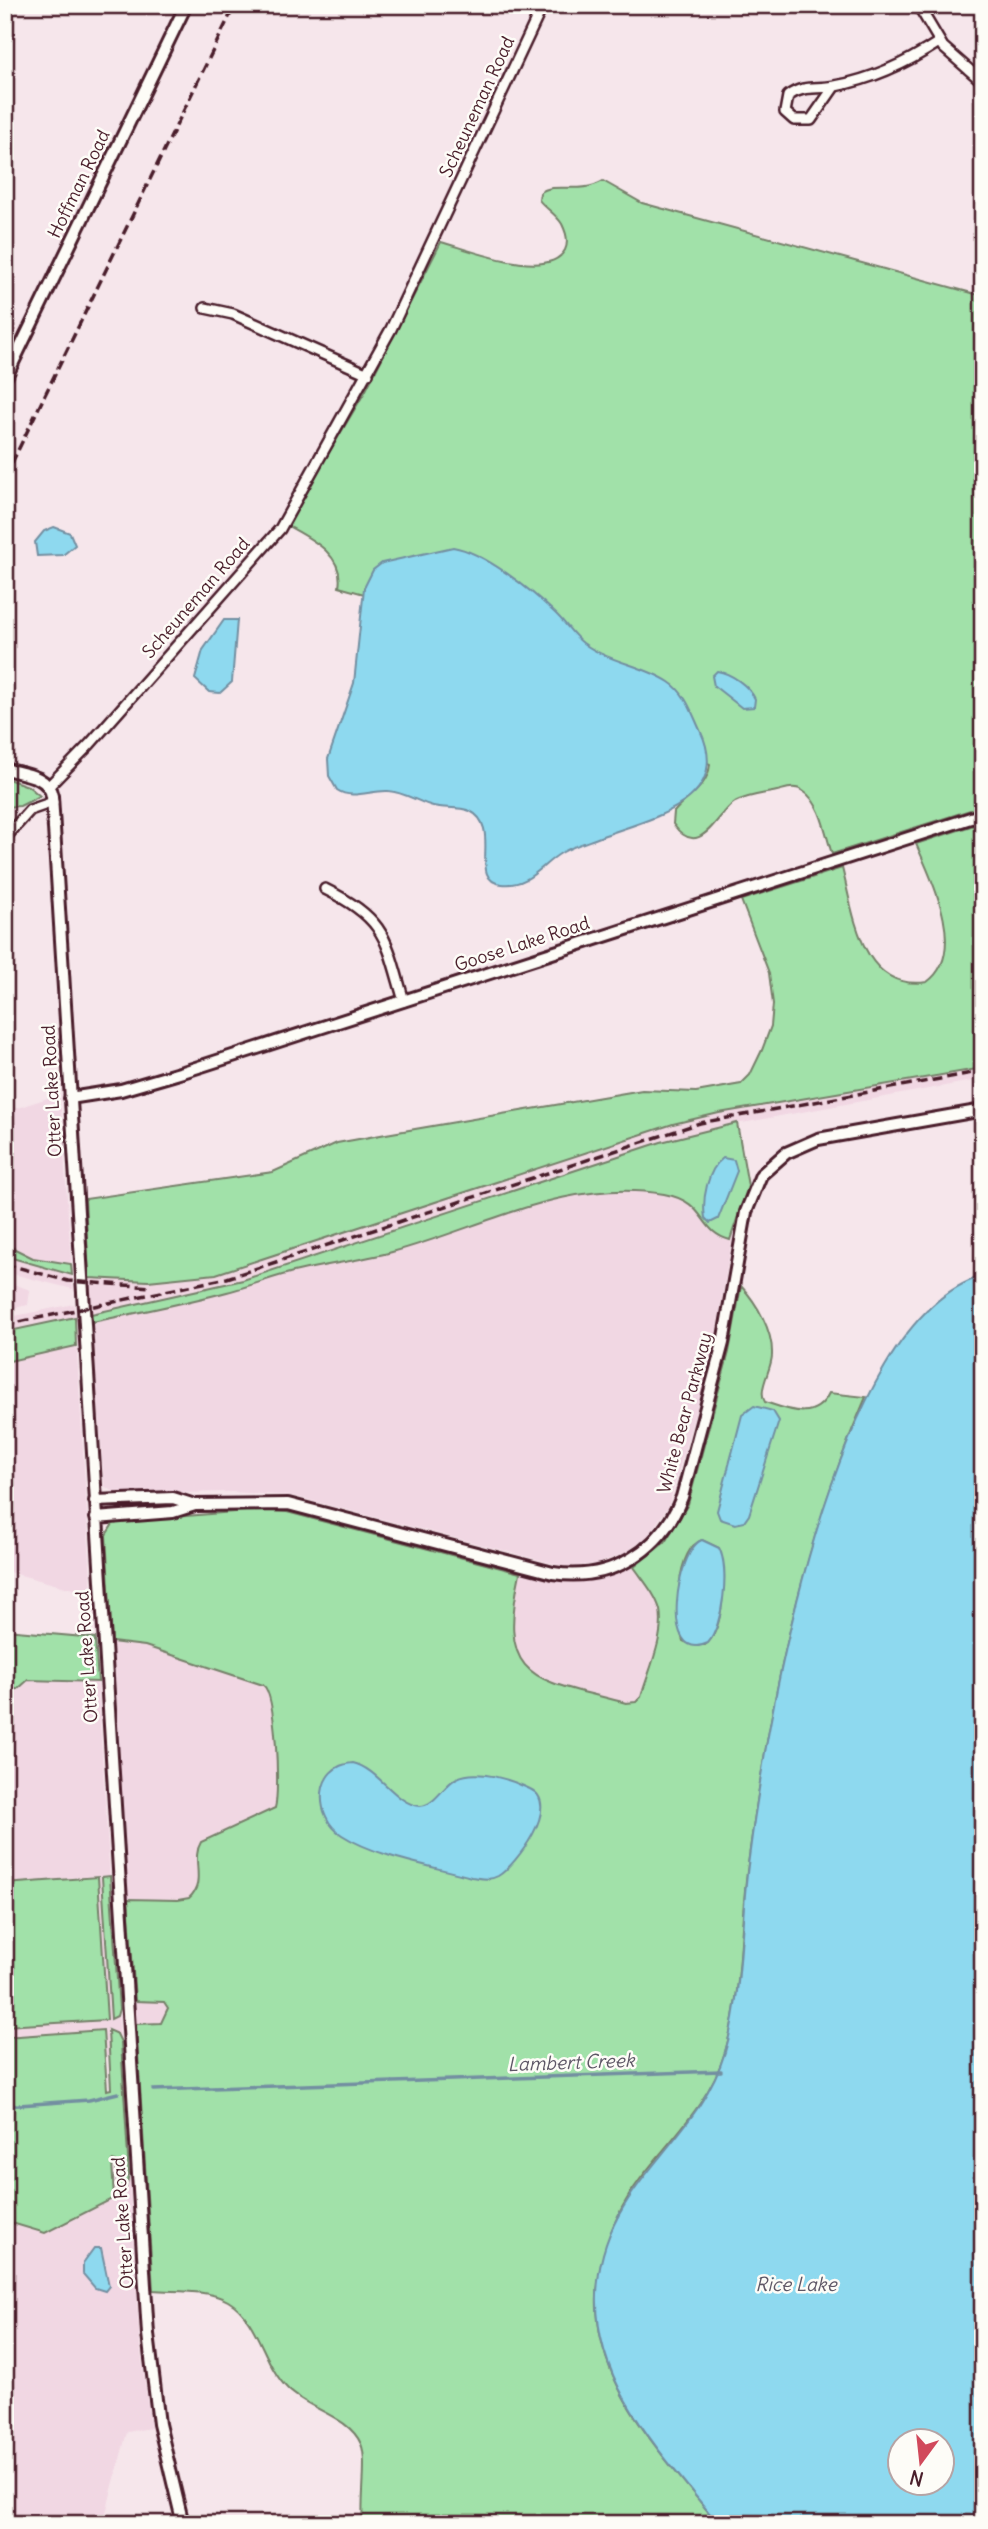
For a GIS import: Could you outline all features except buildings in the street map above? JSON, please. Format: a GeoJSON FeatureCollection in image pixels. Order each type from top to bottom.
{"type":"FeatureCollection","features":[{"type":"Feature","properties":{"kind":"street","name":"Hoffman Road"},"geometry":{"type":"LineString","coordinates":[[5,379],[186,5]]}},
{"type":"Feature","properties":{"kind":"street","name":"Scheuneman Road"},"geometry":{"type":"LineString","coordinates":[[49,786],[90,744],[280,529],[368,374],[442,224],[543,5]]}},
{"type":"Feature","properties":{"kind":"street"},"geometry":{"type":"LineString","coordinates":[[918,5],[939,42],[983,82]]}},
{"type":"Feature","properties":{"kind":"street"},"geometry":{"type":"LineString","coordinates":[[834,87],[811,120],[794,120],[785,112],[788,96],[796,90],[834,87],[897,68],[939,42]]}},
{"type":"Feature","properties":{"kind":"street"},"geometry":{"type":"LineString","coordinates":[[205,308],[233,314],[368,374]]}},
{"type":"Feature","properties":{"kind":"street"},"geometry":{"type":"LineString","coordinates":[[5,769],[37,778],[49,786]]}},
{"type":"Feature","properties":{"kind":"street","name":"Otter Lake Road"},"geometry":{"type":"LineString","coordinates":[[49,786],[53,802],[69,1098],[148,2334],[159,2424],[183,2524]]}},
{"type":"Feature","properties":{"kind":"street"},"geometry":{"type":"LineString","coordinates":[[5,838],[30,810],[53,802]]}},
{"type":"Feature","properties":{"kind":"street","name":"Goose Lake Road"},"geometry":{"type":"LineString","coordinates":[[69,1098],[148,1083],[983,814]]}},
{"type":"Feature","properties":{"kind":"street"},"geometry":{"type":"LineString","coordinates":[[325,889],[352,902],[378,924],[404,1001]]}},
{"type":"Feature","properties":{"kind":"street","name":"White Bear Parkway"},"geometry":{"type":"LineString","coordinates":[[96,1518],[173,1512],[195,1505],[266,1502],[299,1506],[558,1574],[591,1574],[622,1565],[657,1539],[681,1500],[723,1343],[745,1215],[761,1175],[786,1153],[818,1139],[983,1110]]}},
{"type":"Feature","properties":{"kind":"street","name":"White Bear Parkway"},"geometry":{"type":"LineString","coordinates":[[95,1501],[173,1498],[195,1505]]}},
{"type":"Feature","properties":{"kind":"shaded area"},"geometry":{"type":"Polygon","coordinates":[[[983,1064],[983,1079],[720,1127],[748,1186],[735,1222],[713,1352],[668,1507],[647,1537],[625,1553],[598,1564],[567,1567],[293,1496],[232,1492],[117,1494],[104,1486],[89,1278],[121,1280],[700,1116],[983,1064]]]}},
{"type":"Feature","properties":{"kind":"shaded area"},"geometry":{"type":"Polygon","coordinates":[[[60,1094],[73,1289],[5,1272],[5,1112],[60,1094]]]}},
{"type":"Feature","properties":{"kind":"shaded area"},"geometry":{"type":"Polygon","coordinates":[[[5,1281],[30,1290],[28,1305],[5,1310],[5,1281]]]}},
{"type":"Feature","properties":{"kind":"shaded area"},"geometry":{"type":"Polygon","coordinates":[[[74,1304],[92,1594],[5,1571],[5,1318],[74,1304]]]}},
{"type":"Feature","properties":{"kind":"shaded area"},"geometry":{"type":"Polygon","coordinates":[[[277,1511],[308,1516],[556,1581],[597,1581],[638,1564],[666,1610],[626,1761],[261,1883],[169,2027],[136,2027],[106,1533],[120,1522],[277,1511]]]}},
{"type":"Feature","properties":{"kind":"shaded area"},"geometry":{"type":"Polygon","coordinates":[[[5,1648],[97,1671],[121,2055],[5,2063],[5,1648]]]}},
{"type":"Feature","properties":{"kind":"shaded area"},"geometry":{"type":"Polygon","coordinates":[[[129,2169],[140,2345],[151,2428],[127,2432],[103,2524],[5,2521],[5,2177],[129,2169]]]}},
{"type":"Feature","properties":{"kind":"green space"},"geometry":{"type":"Polygon","coordinates":[[[603,181],[642,203],[983,296],[983,806],[832,854],[814,803],[803,791],[790,788],[750,796],[735,802],[700,837],[692,838],[683,834],[673,824],[674,812],[701,786],[710,764],[364,588],[364,594],[339,587],[339,575],[331,556],[286,525],[366,390],[441,242],[507,261],[542,263],[556,259],[565,250],[566,234],[560,220],[539,200],[540,193],[552,188],[585,187],[603,181]]]}},
{"type":"Feature","properties":{"kind":"green space"},"geometry":{"type":"Polygon","coordinates":[[[5,778],[28,786],[40,796],[20,806],[5,807],[5,778]]]}},
{"type":"Feature","properties":{"kind":"green space"},"geometry":{"type":"Polygon","coordinates":[[[983,822],[983,1068],[719,1113],[673,1124],[216,1274],[148,1281],[89,1278],[85,1199],[273,1172],[337,1143],[386,1134],[642,1090],[696,1092],[741,1084],[750,1075],[762,1050],[771,1026],[773,1004],[769,973],[741,900],[842,868],[857,927],[874,962],[888,975],[905,982],[927,982],[939,969],[945,953],[946,935],[937,895],[916,844],[983,822]]]}},
{"type":"Feature","properties":{"kind":"green space"},"geometry":{"type":"Polygon","coordinates":[[[737,1123],[748,1186],[730,1240],[719,1236],[696,1210],[678,1198],[628,1191],[593,1193],[525,1208],[392,1252],[298,1271],[236,1290],[92,1322],[91,1314],[243,1280],[661,1142],[737,1123]]]}},
{"type":"Feature","properties":{"kind":"green space"},"geometry":{"type":"Polygon","coordinates":[[[5,1244],[33,1258],[71,1264],[72,1275],[5,1256],[5,1244]]]}},
{"type":"Feature","properties":{"kind":"green space"},"geometry":{"type":"Polygon","coordinates":[[[741,1286],[758,1309],[770,1336],[772,1355],[763,1392],[765,1402],[792,1410],[809,1411],[823,1402],[829,1393],[866,1397],[843,1453],[806,1568],[778,1686],[756,1805],[745,1888],[735,2006],[725,2052],[700,2103],[641,2178],[622,2207],[608,2240],[599,2274],[597,2309],[601,2340],[624,2398],[659,2451],[718,2524],[363,2524],[364,2460],[361,2444],[355,2434],[338,2420],[288,2389],[272,2368],[247,2319],[228,2301],[201,2293],[153,2290],[136,2024],[161,2023],[168,2008],[164,2002],[135,2001],[128,1899],[189,1898],[197,1885],[197,1856],[201,1842],[275,1808],[276,1743],[271,1705],[263,1685],[145,1646],[112,1642],[106,1535],[113,1524],[126,1521],[258,1510],[287,1512],[520,1573],[514,1609],[514,1636],[519,1656],[530,1670],[568,1688],[626,1703],[636,1702],[641,1697],[655,1654],[661,1620],[656,1599],[634,1567],[665,1542],[688,1504],[729,1352],[741,1286]],[[702,1540],[693,1546],[682,1570],[678,1602],[680,1630],[683,1641],[692,1645],[705,1645],[717,1627],[723,1584],[719,1548],[702,1540]]]}},
{"type":"Feature","properties":{"kind":"green space"},"geometry":{"type":"Polygon","coordinates":[[[75,1317],[76,1346],[5,1362],[5,1332],[75,1317]]]}},
{"type":"Feature","properties":{"kind":"green space"},"geometry":{"type":"Polygon","coordinates":[[[5,1630],[95,1638],[98,1682],[28,1680],[18,1689],[5,1690],[5,1630]]]}},
{"type":"Feature","properties":{"kind":"green space"},"geometry":{"type":"Polygon","coordinates":[[[110,1876],[119,2009],[117,2016],[111,2019],[102,1877],[110,1876]]]}},
{"type":"Feature","properties":{"kind":"green space"},"geometry":{"type":"Polygon","coordinates":[[[98,1877],[107,2020],[5,2026],[5,1884],[98,1877]]]}},
{"type":"Feature","properties":{"kind":"green space"},"geometry":{"type":"Polygon","coordinates":[[[103,2030],[107,2090],[111,2089],[108,2030],[117,2034],[121,2042],[129,2174],[126,2188],[118,2196],[116,2162],[112,2161],[114,2198],[45,2233],[5,2221],[5,2037],[103,2030]]]}},
{"type":"Feature","properties":{"kind":"water"},"geometry":{"type":"Polygon","coordinates":[[[54,527],[70,533],[75,545],[63,555],[37,556],[35,542],[44,531],[54,527]]]}},
{"type":"Feature","properties":{"kind":"water"},"geometry":{"type":"Polygon","coordinates":[[[453,547],[479,556],[520,583],[554,612],[583,643],[614,659],[659,676],[675,687],[691,710],[708,754],[706,774],[697,790],[663,814],[570,848],[527,879],[502,884],[492,881],[487,874],[484,829],[479,819],[470,811],[433,806],[394,792],[349,794],[337,790],[329,776],[328,759],[354,683],[364,588],[373,570],[382,563],[453,547]]]}},
{"type":"Feature","properties":{"kind":"water"},"geometry":{"type":"Polygon","coordinates":[[[224,620],[237,620],[232,682],[220,693],[209,692],[195,679],[203,650],[224,620]]]}},
{"type":"Feature","properties":{"kind":"water"},"geometry":{"type":"Polygon","coordinates":[[[717,671],[734,677],[744,685],[755,699],[754,707],[742,708],[714,686],[712,676],[717,671]]]}},
{"type":"Feature","properties":{"kind":"water"},"geometry":{"type":"Polygon","coordinates":[[[723,1158],[734,1160],[737,1171],[718,1219],[710,1223],[705,1218],[705,1194],[713,1170],[723,1158]]]}},
{"type":"Feature","properties":{"kind":"water","name":"Rice Lake"},"geometry":{"type":"Polygon","coordinates":[[[983,1276],[983,2524],[718,2524],[656,2446],[620,2390],[607,2360],[599,2328],[597,2295],[602,2257],[614,2224],[631,2194],[694,2114],[712,2085],[725,2052],[735,2006],[745,1888],[757,1802],[790,1630],[815,1535],[847,1445],[885,1366],[930,1308],[983,1276]]]}},
{"type":"Feature","properties":{"kind":"water"},"geometry":{"type":"Polygon","coordinates":[[[754,1406],[773,1411],[779,1421],[749,1515],[744,1522],[735,1524],[720,1519],[717,1511],[742,1415],[754,1406]]]}},
{"type":"Feature","properties":{"kind":"water"},"geometry":{"type":"Polygon","coordinates":[[[702,1540],[719,1548],[724,1569],[723,1597],[718,1624],[708,1643],[692,1646],[682,1638],[677,1603],[685,1563],[693,1548],[702,1540]]]}},
{"type":"Feature","properties":{"kind":"water"},"geometry":{"type":"Polygon","coordinates":[[[353,1763],[371,1772],[403,1800],[420,1806],[435,1799],[452,1781],[465,1775],[484,1775],[514,1782],[530,1789],[539,1797],[539,1820],[515,1860],[498,1876],[491,1878],[471,1877],[387,1855],[342,1835],[326,1816],[322,1805],[325,1782],[340,1766],[353,1763]]]}},
{"type":"Feature","properties":{"kind":"water"},"geometry":{"type":"Polygon","coordinates":[[[94,2248],[101,2248],[109,2286],[105,2291],[95,2288],[83,2274],[83,2263],[94,2248]]]}},
{"type":"Feature","properties":{"kind":"waterway","name":"Lambert Creek"},"geometry":{"type":"LineString","coordinates":[[153,2090],[721,2071]]}},
{"type":"Feature","properties":{"kind":"waterway","name":"Lambert Creek"},"geometry":{"type":"LineString","coordinates":[[5,2106],[89,2100],[118,2093]]}},
{"type":"Feature","properties":{"kind":"railway"},"geometry":{"type":"LineString","coordinates":[[5,477],[235,5]]}},
{"type":"Feature","properties":{"kind":"railway"},"geometry":{"type":"LineString","coordinates":[[5,1325],[227,1278],[700,1123],[983,1071]]}},
{"type":"Feature","properties":{"kind":"railway"},"geometry":{"type":"LineString","coordinates":[[5,1264],[68,1281],[152,1287]]}}]}
